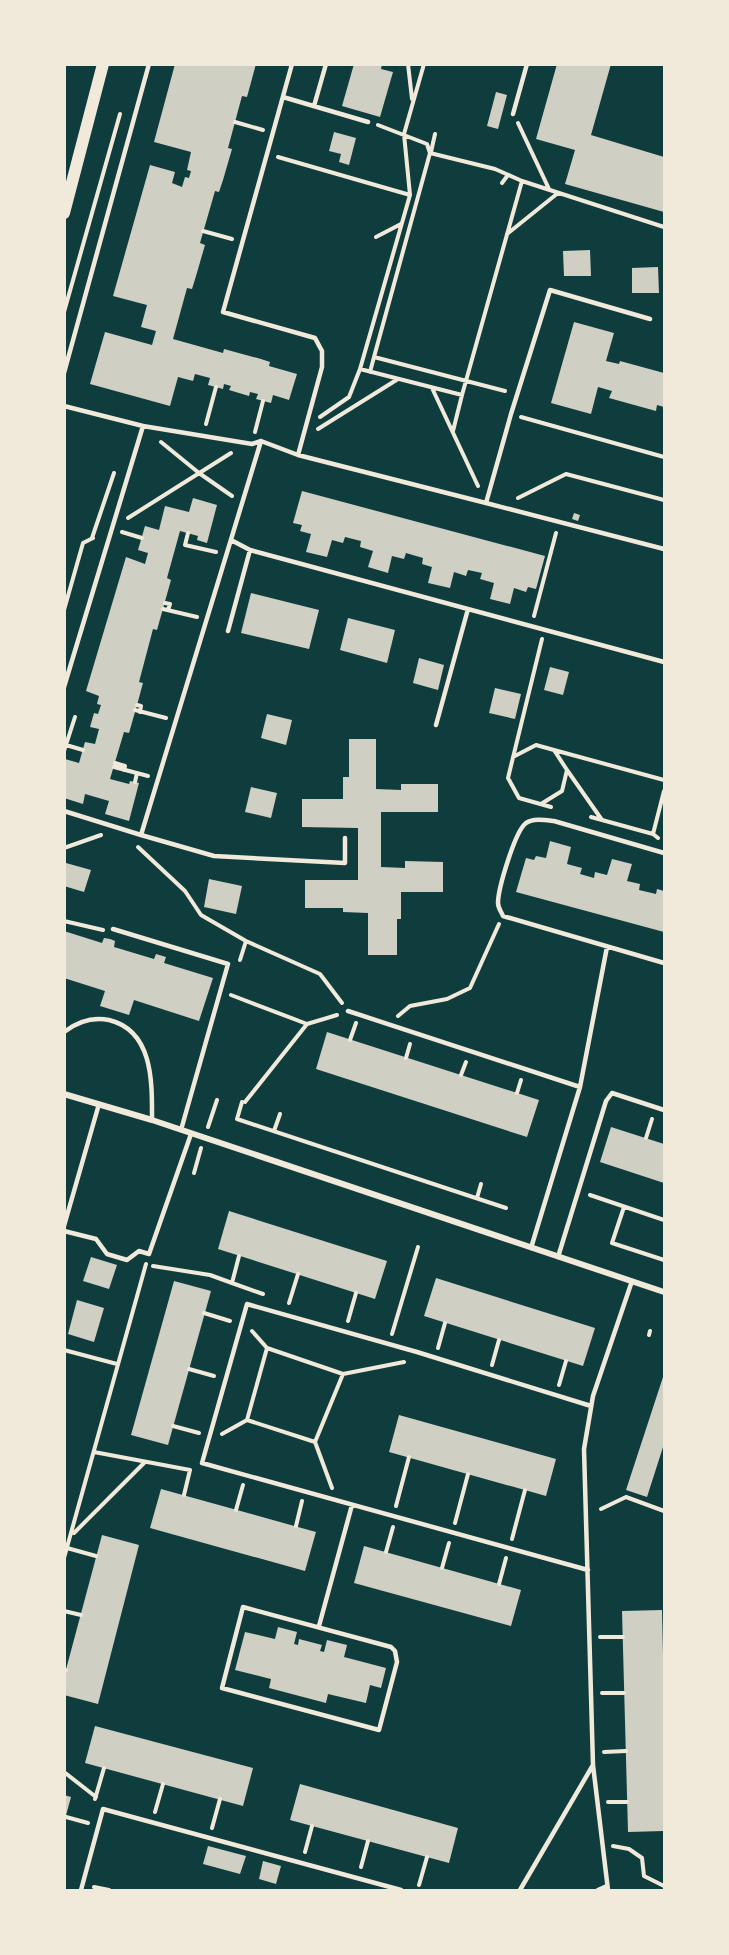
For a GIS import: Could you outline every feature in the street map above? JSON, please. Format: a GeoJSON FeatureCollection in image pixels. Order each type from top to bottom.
{"type":"FeatureCollection","features":[{"type":"Feature","properties":{"kind":"main road"},"geometry":{"type":"LineString","coordinates":[[64,213],[103,64]]}},
{"type":"Feature","properties":{"kind":"street"},"geometry":{"type":"LineString","coordinates":[[64,1094],[152,1120],[664,1292]]}},
{"type":"Feature","properties":{"kind":"lane"},"geometry":{"type":"LineString","coordinates":[[64,373],[149,64]]}},
{"type":"Feature","properties":{"kind":"lane"},"geometry":{"type":"LineString","coordinates":[[292,64],[223,312],[315,338],[322,351],[322,367],[298,455]]}},
{"type":"Feature","properties":{"kind":"lane"},"geometry":{"type":"LineString","coordinates":[[314,106],[326,64]]}},
{"type":"Feature","properties":{"kind":"lane"},"geometry":{"type":"LineString","coordinates":[[513,114],[526,64]]}},
{"type":"Feature","properties":{"kind":"lane"},"geometry":{"type":"LineString","coordinates":[[283,97],[368,122]]}},
{"type":"Feature","properties":{"kind":"lane"},"geometry":{"type":"LineString","coordinates":[[486,503],[550,290],[650,320]]}},
{"type":"Feature","properties":{"kind":"lane"},"geometry":{"type":"LineString","coordinates":[[64,406],[142,426],[249,444],[261,441],[298,455],[664,549]]}},
{"type":"Feature","properties":{"kind":"lane"},"geometry":{"type":"LineString","coordinates":[[64,687],[142,426]]}},
{"type":"Feature","properties":{"kind":"lane"},"geometry":{"type":"LineString","coordinates":[[141,835],[261,441]]}},
{"type":"Feature","properties":{"kind":"lane"},"geometry":{"type":"LineString","coordinates":[[231,540],[250,550],[664,662]]}},
{"type":"Feature","properties":{"kind":"lane"},"geometry":{"type":"LineString","coordinates":[[228,630],[250,550]]}},
{"type":"Feature","properties":{"kind":"lane"},"geometry":{"type":"LineString","coordinates":[[436,725],[468,609]]}},
{"type":"Feature","properties":{"kind":"lane"},"geometry":{"type":"LineString","coordinates":[[64,812],[214,856],[345,863],[345,838]]}},
{"type":"Feature","properties":{"kind":"lane"},"geometry":{"type":"LineString","coordinates":[[664,853],[554,821],[539,820],[526,823],[518,831],[513,844],[498,906],[503,915],[664,963]]}},
{"type":"Feature","properties":{"kind":"lane"},"geometry":{"type":"LineString","coordinates":[[113,930],[228,964],[181,1130]]}},
{"type":"Feature","properties":{"kind":"lane"},"geometry":{"type":"LineString","coordinates":[[531,1248],[580,1087],[607,947]]}},
{"type":"Feature","properties":{"kind":"lane"},"geometry":{"type":"LineString","coordinates":[[348,1011],[580,1087]]}},
{"type":"Feature","properties":{"kind":"lane"},"geometry":{"type":"LineString","coordinates":[[64,1032],[83,1022],[102,1019],[118,1023],[136,1037],[143,1046],[150,1072],[152,1120]]}},
{"type":"Feature","properties":{"kind":"lane"},"geometry":{"type":"LineString","coordinates":[[558,1257],[606,1101],[612,1094],[664,1110]]}},
{"type":"Feature","properties":{"kind":"lane"},"geometry":{"type":"LineString","coordinates":[[64,1226],[99,1104]]}},
{"type":"Feature","properties":{"kind":"lane"},"geometry":{"type":"LineString","coordinates":[[64,1231],[96,1239],[107,1254],[127,1260],[139,1251],[149,1254],[191,1134]]}},
{"type":"Feature","properties":{"kind":"lane"},"geometry":{"type":"LineString","coordinates":[[597,1890],[608,1888],[593,1765],[584,1456],[591,1406],[632,1281]]}},
{"type":"Feature","properties":{"kind":"lane"},"geometry":{"type":"LineString","coordinates":[[588,1570],[202,1463],[247,1304],[417,1352],[591,1406]]}},
{"type":"Feature","properties":{"kind":"lane"},"geometry":{"type":"LineString","coordinates":[[319,1626],[352,1505]]}},
{"type":"Feature","properties":{"kind":"lane"},"geometry":{"type":"LineString","coordinates":[[243,1606],[319,1626],[386,1645],[395,1651],[397,1662],[379,1730],[222,1688],[243,1606]]}},
{"type":"Feature","properties":{"kind":"lane"},"geometry":{"type":"LineString","coordinates":[[520,1890],[593,1765]]}},
{"type":"Feature","properties":{"kind":"lane"},"geometry":{"type":"LineString","coordinates":[[81,1890],[103,1809],[401,1890]]}},
{"type":"Feature","properties":{"kind":"path"},"geometry":{"type":"LineString","coordinates":[[408,64],[413,103]]}},
{"type":"Feature","properties":{"kind":"path"},"geometry":{"type":"LineString","coordinates":[[306,427],[349,397],[360,369],[410,195],[404,134],[424,64]]}},
{"type":"Feature","properties":{"kind":"path"},"geometry":{"type":"LineString","coordinates":[[64,312],[122,110]]}},
{"type":"Feature","properties":{"kind":"path"},"geometry":{"type":"LineString","coordinates":[[513,114],[550,190]]}},
{"type":"Feature","properties":{"kind":"path"},"geometry":{"type":"LineString","coordinates":[[235,122],[273,132]]}},
{"type":"Feature","properties":{"kind":"path"},"geometry":{"type":"LineString","coordinates":[[368,122],[427,144],[430,153]]}},
{"type":"Feature","properties":{"kind":"path"},"geometry":{"type":"LineString","coordinates":[[370,372],[435,134]]}},
{"type":"Feature","properties":{"kind":"path"},"geometry":{"type":"LineString","coordinates":[[430,153],[495,169],[522,181],[664,227]]}},
{"type":"Feature","properties":{"kind":"path"},"geometry":{"type":"LineString","coordinates":[[267,154],[410,195]]}},
{"type":"Feature","properties":{"kind":"path"},"geometry":{"type":"LineString","coordinates":[[502,183],[508,175]]}},
{"type":"Feature","properties":{"kind":"path"},"geometry":{"type":"LineString","coordinates":[[453,431],[522,181]]}},
{"type":"Feature","properties":{"kind":"path"},"geometry":{"type":"LineString","coordinates":[[507,235],[558,193]]}},
{"type":"Feature","properties":{"kind":"path"},"geometry":{"type":"LineString","coordinates":[[376,237],[402,223]]}},
{"type":"Feature","properties":{"kind":"path"},"geometry":{"type":"LineString","coordinates":[[203,231],[243,242]]}},
{"type":"Feature","properties":{"kind":"path"},"geometry":{"type":"LineString","coordinates":[[374,357],[518,394]]}},
{"type":"Feature","properties":{"kind":"path"},"geometry":{"type":"LineString","coordinates":[[360,369],[462,395]]}},
{"type":"Feature","properties":{"kind":"path"},"geometry":{"type":"LineString","coordinates":[[303,438],[399,379]]}},
{"type":"Feature","properties":{"kind":"path"},"geometry":{"type":"LineString","coordinates":[[202,436],[216,387]]}},
{"type":"Feature","properties":{"kind":"path"},"geometry":{"type":"LineString","coordinates":[[432,388],[486,503]]}},
{"type":"Feature","properties":{"kind":"path"},"geometry":{"type":"LineString","coordinates":[[64,610],[83,543],[111,529],[249,444],[263,401]]}},
{"type":"Feature","properties":{"kind":"path"},"geometry":{"type":"LineString","coordinates":[[511,414],[664,457]]}},
{"type":"Feature","properties":{"kind":"path"},"geometry":{"type":"LineString","coordinates":[[142,426],[199,473],[242,503]]}},
{"type":"Feature","properties":{"kind":"path"},"geometry":{"type":"LineString","coordinates":[[92,538],[115,470]]}},
{"type":"Feature","properties":{"kind":"path"},"geometry":{"type":"LineString","coordinates":[[502,507],[566,474],[664,500]]}},
{"type":"Feature","properties":{"kind":"path"},"geometry":{"type":"LineString","coordinates":[[531,626],[560,521]]}},
{"type":"Feature","properties":{"kind":"path"},"geometry":{"type":"LineString","coordinates":[[111,529],[142,538]]}},
{"type":"Feature","properties":{"kind":"path"},"geometry":{"type":"LineString","coordinates":[[188,533],[185,545],[226,555]]}},
{"type":"Feature","properties":{"kind":"path"},"geometry":{"type":"LineString","coordinates":[[165,603],[170,604],[165,609],[207,620]]}},
{"type":"Feature","properties":{"kind":"path"},"geometry":{"type":"LineString","coordinates":[[545,630],[508,778],[519,798],[541,804],[562,791],[567,770]]}},
{"type":"Feature","properties":{"kind":"path"},"geometry":{"type":"LineString","coordinates":[[137,705],[141,706],[137,711],[176,721]]}},
{"type":"Feature","properties":{"kind":"path"},"geometry":{"type":"LineString","coordinates":[[64,751],[75,717]]}},
{"type":"Feature","properties":{"kind":"path"},"geometry":{"type":"LineString","coordinates":[[66,745],[83,750]]}},
{"type":"Feature","properties":{"kind":"path"},"geometry":{"type":"LineString","coordinates":[[513,758],[536,745],[664,780]]}},
{"type":"Feature","properties":{"kind":"path"},"geometry":{"type":"LineString","coordinates":[[554,750],[602,820]]}},
{"type":"Feature","properties":{"kind":"path"},"geometry":{"type":"LineString","coordinates":[[115,765],[124,770],[158,779]]}},
{"type":"Feature","properties":{"kind":"path"},"geometry":{"type":"LineString","coordinates":[[135,782],[137,774]]}},
{"type":"Feature","properties":{"kind":"path"},"geometry":{"type":"LineString","coordinates":[[653,834],[664,791]]}},
{"type":"Feature","properties":{"kind":"path"},"geometry":{"type":"LineString","coordinates":[[64,848],[116,828],[185,891],[201,915],[246,941],[320,974],[348,1011],[307,1024],[243,1102],[237,1119],[506,1208]]}},
{"type":"Feature","properties":{"kind":"path"},"geometry":{"type":"LineString","coordinates":[[389,1024],[410,1006],[447,999],[470,988],[503,915]]}},
{"type":"Feature","properties":{"kind":"path"},"geometry":{"type":"LineString","coordinates":[[64,921],[92,929],[113,930]]}},
{"type":"Feature","properties":{"kind":"path"},"geometry":{"type":"LineString","coordinates":[[231,995],[307,1024]]}},
{"type":"Feature","properties":{"kind":"path"},"geometry":{"type":"LineString","coordinates":[[208,1128],[217,1100]]}},
{"type":"Feature","properties":{"kind":"path"},"geometry":{"type":"LineString","coordinates":[[274,1131],[280,1114]]}},
{"type":"Feature","properties":{"kind":"path"},"geometry":{"type":"LineString","coordinates":[[646,1138],[653,1115],[659,1117]]}},
{"type":"Feature","properties":{"kind":"path"},"geometry":{"type":"LineString","coordinates":[[194,1173],[202,1147]]}},
{"type":"Feature","properties":{"kind":"path"},"geometry":{"type":"LineString","coordinates":[[477,1198],[482,1184]]}},
{"type":"Feature","properties":{"kind":"path"},"geometry":{"type":"LineString","coordinates":[[588,1195],[664,1220]]}},
{"type":"Feature","properties":{"kind":"path"},"geometry":{"type":"LineString","coordinates":[[624,1206],[612,1243],[664,1260]]}},
{"type":"Feature","properties":{"kind":"path"},"geometry":{"type":"LineString","coordinates":[[391,1335],[418,1247]]}},
{"type":"Feature","properties":{"kind":"path"},"geometry":{"type":"LineString","coordinates":[[64,1558],[149,1254]]}},
{"type":"Feature","properties":{"kind":"path"},"geometry":{"type":"LineString","coordinates":[[146,1265],[210,1275],[232,1283],[239,1256]]}},
{"type":"Feature","properties":{"kind":"path"},"geometry":{"type":"LineString","coordinates":[[289,1303],[298,1274]]}},
{"type":"Feature","properties":{"kind":"path"},"geometry":{"type":"LineString","coordinates":[[348,1322],[356,1293]]}},
{"type":"Feature","properties":{"kind":"path"},"geometry":{"type":"LineString","coordinates":[[204,1313],[247,1326],[267,1348],[343,1374],[415,1359],[417,1352]]}},
{"type":"Feature","properties":{"kind":"path"},"geometry":{"type":"LineString","coordinates":[[438,1349],[446,1323]]}},
{"type":"Feature","properties":{"kind":"path"},"geometry":{"type":"LineString","coordinates":[[492,1366],[499,1340]]}},
{"type":"Feature","properties":{"kind":"path"},"geometry":{"type":"LineString","coordinates":[[173,1426],[216,1438],[247,1420],[267,1348]]}},
{"type":"Feature","properties":{"kind":"path"},"geometry":{"type":"LineString","coordinates":[[64,1350],[117,1364]]}},
{"type":"Feature","properties":{"kind":"path"},"geometry":{"type":"LineString","coordinates":[[558,1386],[566,1361]]}},
{"type":"Feature","properties":{"kind":"path"},"geometry":{"type":"LineString","coordinates":[[189,1369],[226,1379]]}},
{"type":"Feature","properties":{"kind":"path"},"geometry":{"type":"LineString","coordinates":[[332,1488],[315,1442],[343,1374]]}},
{"type":"Feature","properties":{"kind":"path"},"geometry":{"type":"LineString","coordinates":[[247,1420],[315,1442]]}},
{"type":"Feature","properties":{"kind":"path"},"geometry":{"type":"LineString","coordinates":[[94,1452],[190,1470],[184,1495]]}},
{"type":"Feature","properties":{"kind":"path"},"geometry":{"type":"LineString","coordinates":[[396,1507],[409,1457]]}},
{"type":"Feature","properties":{"kind":"path"},"geometry":{"type":"LineString","coordinates":[[72,1534],[146,1462]]}},
{"type":"Feature","properties":{"kind":"path"},"geometry":{"type":"LineString","coordinates":[[454,1523],[468,1474]]}},
{"type":"Feature","properties":{"kind":"path"},"geometry":{"type":"LineString","coordinates":[[236,1510],[243,1485]]}},
{"type":"Feature","properties":{"kind":"path"},"geometry":{"type":"LineString","coordinates":[[512,1539],[525,1490]]}},
{"type":"Feature","properties":{"kind":"path"},"geometry":{"type":"LineString","coordinates":[[601,1509],[626,1497],[664,1510]]}},
{"type":"Feature","properties":{"kind":"path"},"geometry":{"type":"LineString","coordinates":[[296,1526],[302,1501]]}},
{"type":"Feature","properties":{"kind":"path"},"geometry":{"type":"LineString","coordinates":[[386,1552],[393,1526]]}},
{"type":"Feature","properties":{"kind":"path"},"geometry":{"type":"LineString","coordinates":[[442,1568],[449,1542]]}},
{"type":"Feature","properties":{"kind":"path"},"geometry":{"type":"LineString","coordinates":[[67,1548],[96,1556]]}},
{"type":"Feature","properties":{"kind":"path"},"geometry":{"type":"LineString","coordinates":[[499,1584],[506,1558]]}},
{"type":"Feature","properties":{"kind":"path"},"geometry":{"type":"LineString","coordinates":[[64,1611],[81,1615]]}},
{"type":"Feature","properties":{"kind":"path"},"geometry":{"type":"LineString","coordinates":[[600,1637],[623,1637]]}},
{"type":"Feature","properties":{"kind":"path"},"geometry":{"type":"LineString","coordinates":[[601,1693],[624,1693]]}},
{"type":"Feature","properties":{"kind":"path"},"geometry":{"type":"LineString","coordinates":[[603,1752],[626,1751]]}},
{"type":"Feature","properties":{"kind":"path"},"geometry":{"type":"LineString","coordinates":[[64,1772],[96,1797],[104,1768]]}},
{"type":"Feature","properties":{"kind":"path"},"geometry":{"type":"LineString","coordinates":[[155,1813],[163,1784]]}},
{"type":"Feature","properties":{"kind":"path"},"geometry":{"type":"LineString","coordinates":[[212,1828],[220,1799]]}},
{"type":"Feature","properties":{"kind":"path"},"geometry":{"type":"LineString","coordinates":[[607,1802],[627,1802]]}},
{"type":"Feature","properties":{"kind":"path"},"geometry":{"type":"LineString","coordinates":[[66,1817],[89,1823]]}},
{"type":"Feature","properties":{"kind":"path"},"geometry":{"type":"LineString","coordinates":[[305,1854],[312,1826]]}},
{"type":"Feature","properties":{"kind":"path"},"geometry":{"type":"LineString","coordinates":[[361,1869],[368,1841]]}},
{"type":"Feature","properties":{"kind":"path"},"geometry":{"type":"LineString","coordinates":[[613,1846],[629,1849],[642,1858],[644,1876],[664,1886]]}},
{"type":"Feature","properties":{"kind":"path"},"geometry":{"type":"LineString","coordinates":[[419,1885],[427,1857]]}},
{"type":"Feature","properties":{"kind":"building"},"geometry":{"type":"Polygon","coordinates":[[[175,64],[256,64],[247,97],[242,96],[228,148],[232,149],[219,192],[215,191],[200,243],[205,245],[192,289],[187,288],[173,339],[223,353],[224,349],[261,359],[270,362],[269,366],[297,374],[289,400],[273,395],[271,403],[256,399],[258,394],[250,392],[249,396],[229,390],[231,386],[224,384],[223,389],[208,385],[210,378],[195,374],[193,381],[178,377],[170,406],[90,384],[105,332],[152,345],[156,331],[141,327],[147,305],[113,296],[150,165],[175,172],[172,183],[182,187],[185,177],[189,178],[191,171],[187,170],[191,152],[154,142],[175,64]]]}},
{"type":"Feature","properties":{"kind":"building"},"geometry":{"type":"Polygon","coordinates":[[[354,64],[382,64],[381,69],[393,72],[380,117],[342,106],[354,64]]]}},
{"type":"Feature","properties":{"kind":"building"},"geometry":{"type":"Polygon","coordinates":[[[557,64],[611,64],[591,135],[664,157],[664,212],[565,184],[575,150],[536,139],[557,64]]]}},
{"type":"Feature","properties":{"kind":"building"},"geometry":{"type":"Polygon","coordinates":[[[496,92],[507,95],[498,129],[487,126],[496,92]]]}},
{"type":"Feature","properties":{"kind":"building"},"geometry":{"type":"Polygon","coordinates":[[[334,132],[356,138],[349,165],[339,162],[341,154],[329,151],[334,132]]]}},
{"type":"Feature","properties":{"kind":"building"},"geometry":{"type":"Polygon","coordinates":[[[590,250],[591,276],[564,276],[563,251],[590,250]]]}},
{"type":"Feature","properties":{"kind":"building"},"geometry":{"type":"Polygon","coordinates":[[[658,267],[659,293],[632,293],[632,268],[658,267]]]}},
{"type":"Feature","properties":{"kind":"building"},"geometry":{"type":"Polygon","coordinates":[[[574,322],[614,333],[606,361],[619,364],[620,361],[664,373],[664,407],[657,405],[656,411],[609,398],[612,391],[598,387],[591,414],[551,403],[574,322]]]}},
{"type":"Feature","properties":{"kind":"building"},"geometry":{"type":"Polygon","coordinates":[[[302,491],[545,556],[536,589],[528,587],[526,592],[514,588],[510,604],[490,599],[494,583],[480,579],[482,573],[468,570],[466,576],[454,572],[450,588],[428,583],[432,567],[422,564],[423,558],[406,553],[404,559],[392,556],[388,573],[368,567],[373,551],[360,547],[361,541],[345,537],[343,543],[332,540],[327,557],[306,552],[311,534],[300,531],[302,525],[293,523],[302,491]]]}},
{"type":"Feature","properties":{"kind":"building"},"geometry":{"type":"Polygon","coordinates":[[[193,498],[217,505],[207,543],[197,540],[198,536],[180,531],[167,578],[171,580],[157,630],[153,629],[139,682],[143,683],[137,705],[129,733],[124,732],[110,779],[129,784],[130,781],[139,783],[129,821],[105,814],[109,801],[85,794],[83,804],[64,798],[64,761],[65,759],[79,763],[85,742],[95,744],[99,729],[90,727],[94,713],[98,714],[101,705],[97,704],[99,696],[86,691],[126,557],[145,564],[148,553],[138,550],[145,526],[159,530],[165,506],[189,512],[193,498]]]}},
{"type":"Feature","properties":{"kind":"building"},"geometry":{"type":"Polygon","coordinates":[[[574,513],[580,515],[578,521],[572,519],[574,513]]]}},
{"type":"Feature","properties":{"kind":"building"},"geometry":{"type":"Polygon","coordinates":[[[251,593],[319,610],[309,649],[241,633],[251,593]]]}},
{"type":"Feature","properties":{"kind":"building"},"geometry":{"type":"Polygon","coordinates":[[[348,618],[395,630],[387,663],[340,650],[348,618]]]}},
{"type":"Feature","properties":{"kind":"building"},"geometry":{"type":"Polygon","coordinates":[[[419,658],[444,665],[438,690],[413,683],[419,658]]]}},
{"type":"Feature","properties":{"kind":"building"},"geometry":{"type":"Polygon","coordinates":[[[550,667],[569,672],[563,695],[544,690],[550,667]]]}},
{"type":"Feature","properties":{"kind":"building"},"geometry":{"type":"Polygon","coordinates":[[[495,688],[521,694],[515,719],[489,713],[495,688]]]}},
{"type":"Feature","properties":{"kind":"building"},"geometry":{"type":"Polygon","coordinates":[[[267,714],[292,720],[286,745],[261,738],[267,714]]]}},
{"type":"Feature","properties":{"kind":"building"},"geometry":{"type":"Polygon","coordinates":[[[349,739],[376,739],[376,789],[401,790],[401,784],[438,784],[438,812],[381,812],[381,867],[405,868],[405,861],[443,862],[443,892],[401,892],[401,919],[397,919],[397,955],[368,955],[368,913],[343,912],[343,908],[305,908],[305,880],[358,880],[358,828],[302,827],[302,799],[343,799],[343,777],[349,777],[349,739]]]}},
{"type":"Feature","properties":{"kind":"building"},"geometry":{"type":"Polygon","coordinates":[[[251,787],[277,793],[271,818],[245,812],[251,787]]]}},
{"type":"Feature","properties":{"kind":"building"},"geometry":{"type":"Polygon","coordinates":[[[550,841],[571,847],[567,864],[582,868],[580,874],[594,878],[595,872],[607,875],[612,859],[632,864],[627,881],[640,884],[639,890],[656,894],[657,889],[664,891],[664,932],[516,892],[526,858],[534,860],[536,856],[546,858],[550,841]]]}},
{"type":"Feature","properties":{"kind":"building"},"geometry":{"type":"Polygon","coordinates":[[[66,863],[91,870],[84,892],[64,886],[66,863]]]}},
{"type":"Feature","properties":{"kind":"building"},"geometry":{"type":"Polygon","coordinates":[[[209,879],[242,886],[236,914],[204,907],[209,879]]]}},
{"type":"Feature","properties":{"kind":"building"},"geometry":{"type":"Polygon","coordinates":[[[64,931],[102,943],[104,938],[110,939],[115,941],[114,947],[154,959],[156,954],[166,957],[164,963],[213,978],[199,1021],[134,1000],[129,1015],[100,1006],[105,991],[64,978],[64,931]]]}},
{"type":"Feature","properties":{"kind":"building"},"geometry":{"type":"Polygon","coordinates":[[[327,1032],[539,1100],[527,1137],[316,1069],[327,1032]]]}},
{"type":"Feature","properties":{"kind":"building"},"geometry":{"type":"Polygon","coordinates":[[[611,1127],[664,1144],[664,1183],[600,1162],[611,1127]]]}},
{"type":"Feature","properties":{"kind":"building"},"geometry":{"type":"Polygon","coordinates":[[[229,1211],[387,1261],[375,1299],[218,1249],[229,1211]]]}},
{"type":"Feature","properties":{"kind":"building"},"geometry":{"type":"Polygon","coordinates":[[[91,1257],[117,1265],[109,1289],[83,1281],[91,1257]]]}},
{"type":"Feature","properties":{"kind":"building"},"geometry":{"type":"Polygon","coordinates":[[[436,1278],[595,1328],[583,1366],[424,1316],[436,1278]]]}},
{"type":"Feature","properties":{"kind":"building"},"geometry":{"type":"Polygon","coordinates":[[[174,1281],[211,1291],[168,1445],[131,1435],[174,1281]]]}},
{"type":"Feature","properties":{"kind":"building"},"geometry":{"type":"Polygon","coordinates":[[[77,1300],[104,1308],[94,1342],[68,1334],[77,1300]]]}},
{"type":"Feature","properties":{"kind":"building"},"geometry":{"type":"Polygon","coordinates":[[[664,1374],[664,1444],[647,1497],[626,1490],[664,1374]]]}},
{"type":"Feature","properties":{"kind":"building"},"geometry":{"type":"Polygon","coordinates":[[[399,1415],[556,1459],[546,1496],[389,1452],[399,1415]]]}},
{"type":"Feature","properties":{"kind":"building"},"geometry":{"type":"Polygon","coordinates":[[[161,1489],[316,1532],[305,1571],[150,1528],[161,1489]]]}},
{"type":"Feature","properties":{"kind":"building"},"geometry":{"type":"Polygon","coordinates":[[[102,1535],[139,1545],[98,1704],[64,1695],[64,1677],[102,1535]]]}},
{"type":"Feature","properties":{"kind":"building"},"geometry":{"type":"Polygon","coordinates":[[[364,1546],[521,1590],[511,1626],[354,1583],[364,1546]]]}},
{"type":"Feature","properties":{"kind":"building"},"geometry":{"type":"Polygon","coordinates":[[[662,1610],[664,1831],[628,1832],[622,1611],[662,1610]]]}},
{"type":"Feature","properties":{"kind":"building"},"geometry":{"type":"Polygon","coordinates":[[[278,1627],[297,1632],[294,1644],[298,1645],[299,1639],[322,1645],[320,1651],[324,1652],[327,1640],[347,1645],[344,1657],[386,1668],[381,1688],[370,1685],[366,1703],[328,1694],[326,1703],[269,1688],[271,1679],[235,1670],[245,1632],[275,1639],[278,1627]]]}},
{"type":"Feature","properties":{"kind":"building"},"geometry":{"type":"Polygon","coordinates":[[[95,1726],[253,1768],[243,1806],[85,1763],[95,1726]]]}},
{"type":"Feature","properties":{"kind":"building"},"geometry":{"type":"Polygon","coordinates":[[[300,1784],[458,1828],[449,1863],[290,1820],[300,1784]]]}},
{"type":"Feature","properties":{"kind":"building"},"geometry":{"type":"Polygon","coordinates":[[[64,1795],[71,1797],[65,1819],[64,1819],[64,1795]]]}},
{"type":"Feature","properties":{"kind":"building"},"geometry":{"type":"Polygon","coordinates":[[[208,1846],[246,1856],[240,1874],[203,1864],[208,1846]]]}},
{"type":"Feature","properties":{"kind":"building"},"geometry":{"type":"Polygon","coordinates":[[[263,1861],[281,1866],[276,1884],[259,1879],[263,1861]]]}}]}
